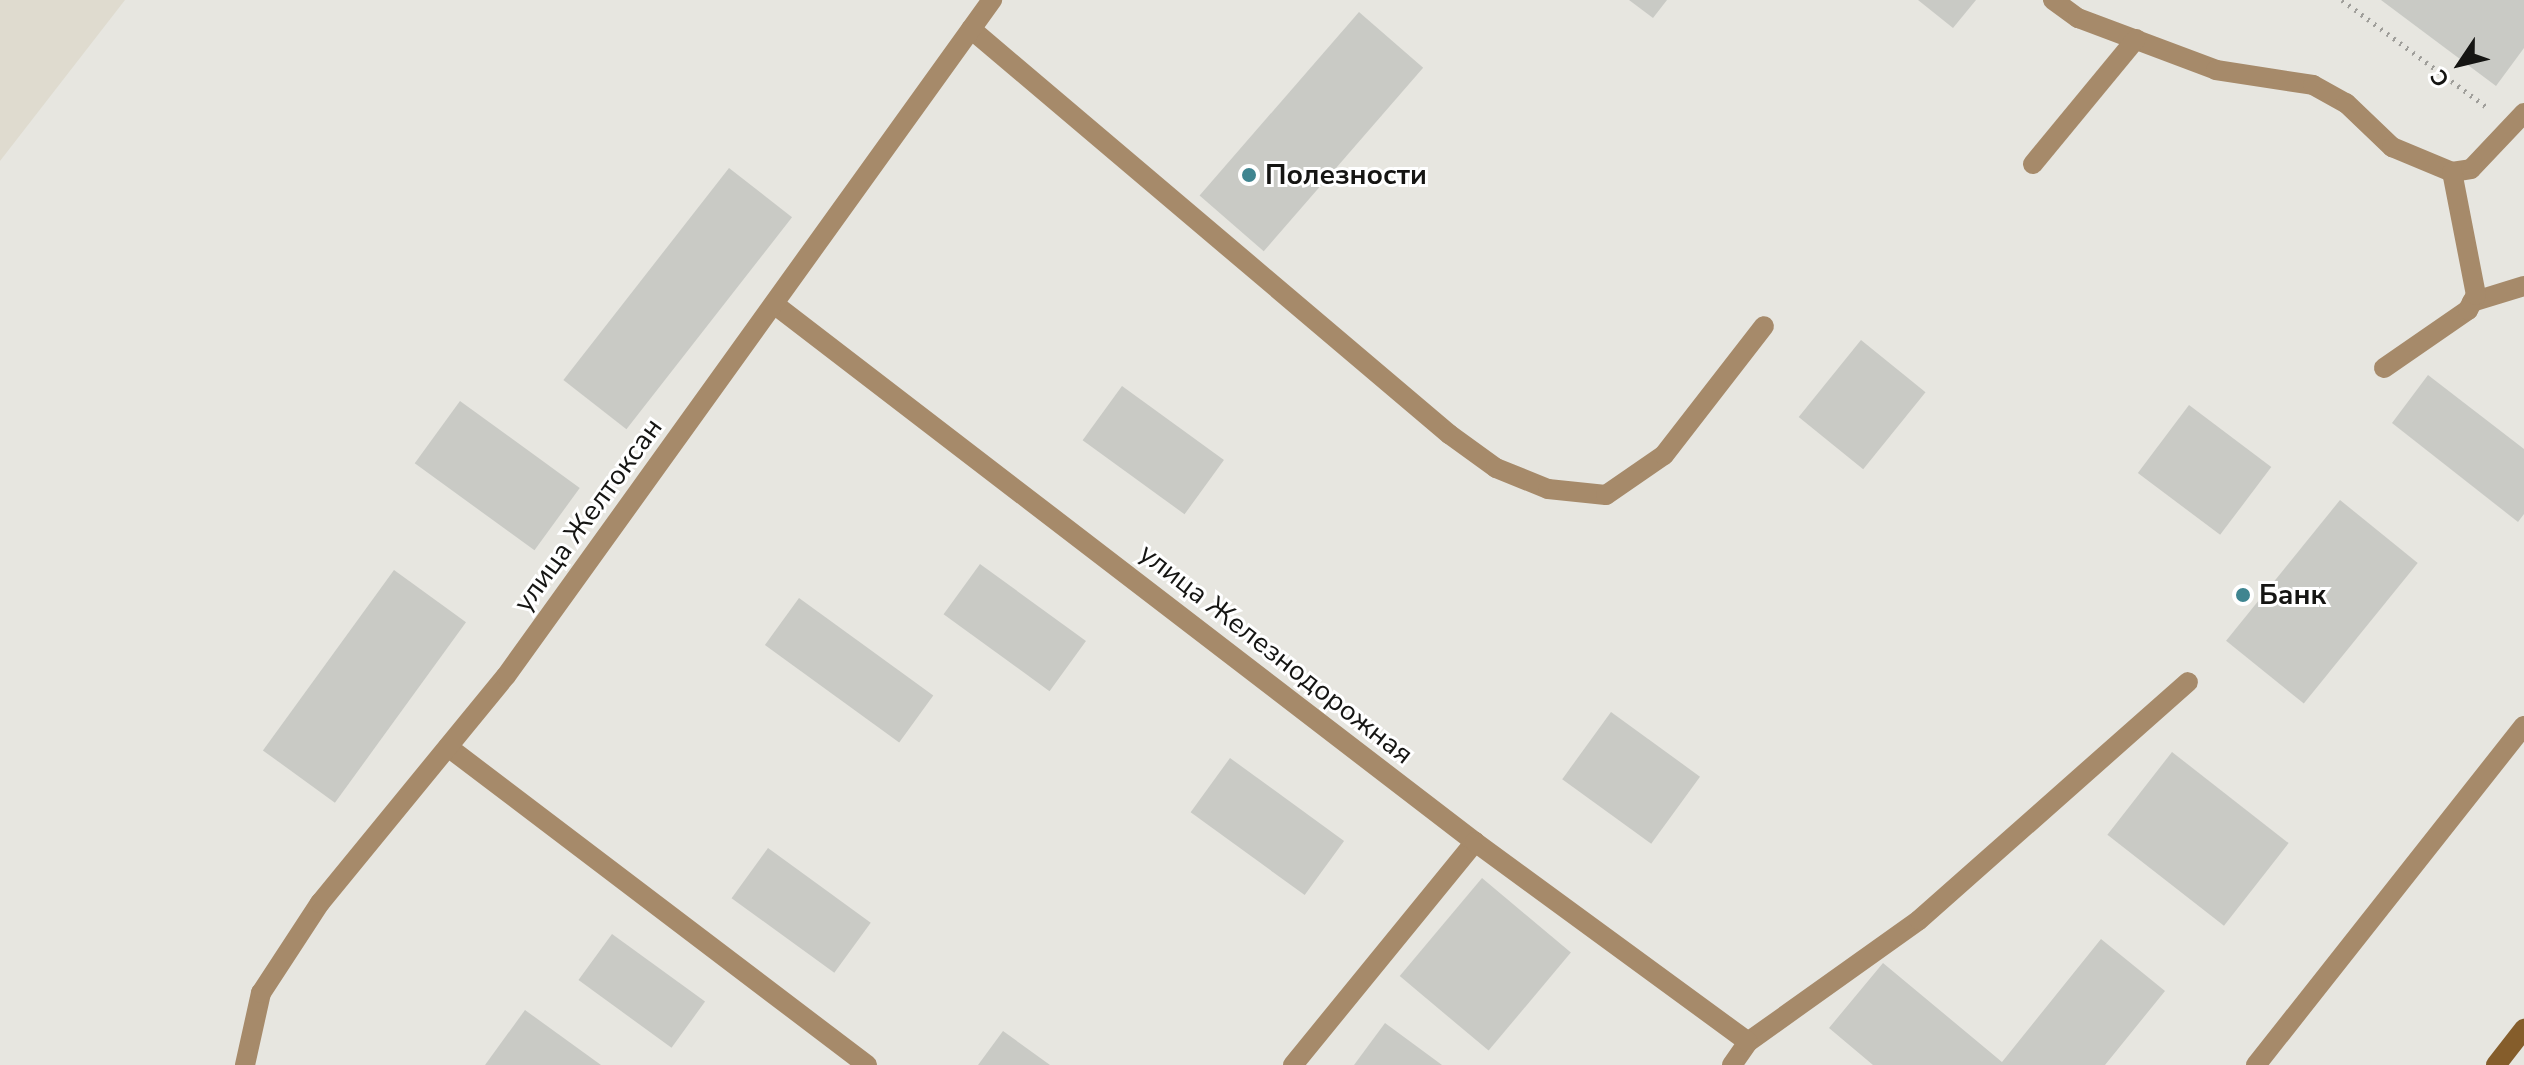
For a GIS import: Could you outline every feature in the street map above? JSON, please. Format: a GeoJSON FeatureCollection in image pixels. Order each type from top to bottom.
{"type":"FeatureCollection","features":[{"type":"Feature","properties":{"kind":"main road"},"geometry":{"type":"LineString","coordinates":[[2496,1065],[2524,1029]]}},
{"type":"Feature","properties":{"kind":"street","name":"улица Желтоксан"},"geometry":{"type":"LineString","coordinates":[[245,1065],[261,993],[320,903],[506,676],[992,0]]}},
{"type":"Feature","properties":{"kind":"street"},"geometry":{"type":"LineString","coordinates":[[2053,0],[2078,18],[2216,70],[2313,85],[2346,103],[2392,147],[2452,172],[2471,169],[2518,119]]}},
{"type":"Feature","properties":{"kind":"street"},"geometry":{"type":"LineString","coordinates":[[971,29],[1449,434],[1496,468],[1548,489],[1606,495],[1664,455],[1764,326]]}},
{"type":"Feature","properties":{"kind":"street"},"geometry":{"type":"LineString","coordinates":[[2033,164],[2136,39]]}},
{"type":"Feature","properties":{"kind":"street"},"geometry":{"type":"LineString","coordinates":[[2384,368],[2468,310],[2476,295],[2452,172]]}},
{"type":"Feature","properties":{"kind":"street"},"geometry":{"type":"LineString","coordinates":[[2472,302],[2524,286]]}},
{"type":"Feature","properties":{"kind":"street","name":"улица Железнодорожная"},"geometry":{"type":"LineString","coordinates":[[774,304],[1475,842],[1748,1042]]}},
{"type":"Feature","properties":{"kind":"street"},"geometry":{"type":"LineString","coordinates":[[1732,1065],[1748,1042],[1919,920],[2188,682]]}},
{"type":"Feature","properties":{"kind":"street"},"geometry":{"type":"LineString","coordinates":[[2256,1065],[2524,726]]}},
{"type":"Feature","properties":{"kind":"street"},"geometry":{"type":"LineString","coordinates":[[448,747],[867,1065]]}},
{"type":"Feature","properties":{"kind":"street"},"geometry":{"type":"LineString","coordinates":[[1293,1065],[1475,842]]}},
{"type":"Feature","properties":{"kind":"path"},"geometry":{"type":"LineString","coordinates":[[2342,0],[2518,119]]}},
{"type":"Feature","properties":{"kind":"shaded area"},"geometry":{"type":"Polygon","coordinates":[[[0,0],[125,0],[0,161],[0,0]]]}},
{"type":"Feature","properties":{"kind":"building"},"geometry":{"type":"Polygon","coordinates":[[[1629,0],[1667,0],[1653,18],[1629,0]]]}},
{"type":"Feature","properties":{"kind":"building"},"geometry":{"type":"Polygon","coordinates":[[[1918,0],[1976,0],[1953,28],[1918,0]]]}},
{"type":"Feature","properties":{"kind":"building"},"geometry":{"type":"Polygon","coordinates":[[[2381,0],[2524,0],[2524,48],[2496,86],[2381,0]]]}},
{"type":"Feature","properties":{"kind":"building"},"geometry":{"type":"Polygon","coordinates":[[[1359,12],[1423,68],[1264,251],[1200,195],[1359,12]]]}},
{"type":"Feature","properties":{"kind":"building"},"geometry":{"type":"Polygon","coordinates":[[[729,168],[792,217],[626,429],[563,380],[729,168]]]}},
{"type":"Feature","properties":{"kind":"building"},"geometry":{"type":"Polygon","coordinates":[[[1861,340],[1926,392],[1863,469],[1799,417],[1861,340]]]}},
{"type":"Feature","properties":{"kind":"building"},"geometry":{"type":"Polygon","coordinates":[[[2428,375],[2524,449],[2524,514],[2518,522],[2392,423],[2428,375]]]}},
{"type":"Feature","properties":{"kind":"building"},"geometry":{"type":"Polygon","coordinates":[[[1122,386],[1224,460],[1185,514],[1083,440],[1122,386]]]}},
{"type":"Feature","properties":{"kind":"building"},"geometry":{"type":"Polygon","coordinates":[[[460,401],[580,488],[534,550],[415,463],[460,401]]]}},
{"type":"Feature","properties":{"kind":"building"},"geometry":{"type":"Polygon","coordinates":[[[2189,405],[2271,467],[2220,535],[2138,473],[2189,405]]]}},
{"type":"Feature","properties":{"kind":"building"},"geometry":{"type":"Polygon","coordinates":[[[2340,500],[2418,563],[2304,704],[2226,641],[2340,500]]]}},
{"type":"Feature","properties":{"kind":"building"},"geometry":{"type":"Polygon","coordinates":[[[980,564],[1086,641],[1050,691],[944,614],[980,564]]]}},
{"type":"Feature","properties":{"kind":"building"},"geometry":{"type":"Polygon","coordinates":[[[394,570],[466,622],[335,803],[263,750],[394,570]]]}},
{"type":"Feature","properties":{"kind":"building"},"geometry":{"type":"Polygon","coordinates":[[[799,598],[933,696],[899,742],[765,645],[799,598]]]}},
{"type":"Feature","properties":{"kind":"building"},"geometry":{"type":"Polygon","coordinates":[[[1611,712],[1700,777],[1651,844],[1562,779],[1611,712]]]}},
{"type":"Feature","properties":{"kind":"building"},"geometry":{"type":"Polygon","coordinates":[[[2172,752],[2289,843],[2224,926],[2107,835],[2172,752]]]}},
{"type":"Feature","properties":{"kind":"building"},"geometry":{"type":"Polygon","coordinates":[[[1230,758],[1344,841],[1305,895],[1191,812],[1230,758]]]}},
{"type":"Feature","properties":{"kind":"building"},"geometry":{"type":"Polygon","coordinates":[[[768,848],[871,923],[834,973],[732,898],[768,848]]]}},
{"type":"Feature","properties":{"kind":"building"},"geometry":{"type":"Polygon","coordinates":[[[1482,878],[1571,953],[1489,1051],[1400,976],[1482,878]]]}},
{"type":"Feature","properties":{"kind":"building"},"geometry":{"type":"Polygon","coordinates":[[[612,934],[705,1002],[672,1048],[578,980],[612,934]]]}},
{"type":"Feature","properties":{"kind":"building"},"geometry":{"type":"Polygon","coordinates":[[[2101,939],[2165,991],[2105,1065],[1873,1065],[1829,1028],[1883,963],[2002,1062],[2101,939]]]}},
{"type":"Feature","properties":{"kind":"building"},"geometry":{"type":"Polygon","coordinates":[[[525,1010],[601,1065],[485,1065],[525,1010]]]}},
{"type":"Feature","properties":{"kind":"building"},"geometry":{"type":"Polygon","coordinates":[[[1385,1023],[1442,1065],[1354,1065],[1385,1023]]]}},
{"type":"Feature","properties":{"kind":"building"},"geometry":{"type":"Polygon","coordinates":[[[1003,1031],[1050,1065],[978,1065],[1003,1031]]]}},
{"type":"Feature","properties":{"kind":"place","name":"Полезности"},"geometry":{"type":"Point","coordinates":[1249,175]}},
{"type":"Feature","properties":{"kind":"place","name":"Банк"},"geometry":{"type":"Point","coordinates":[2243,595]}}]}
